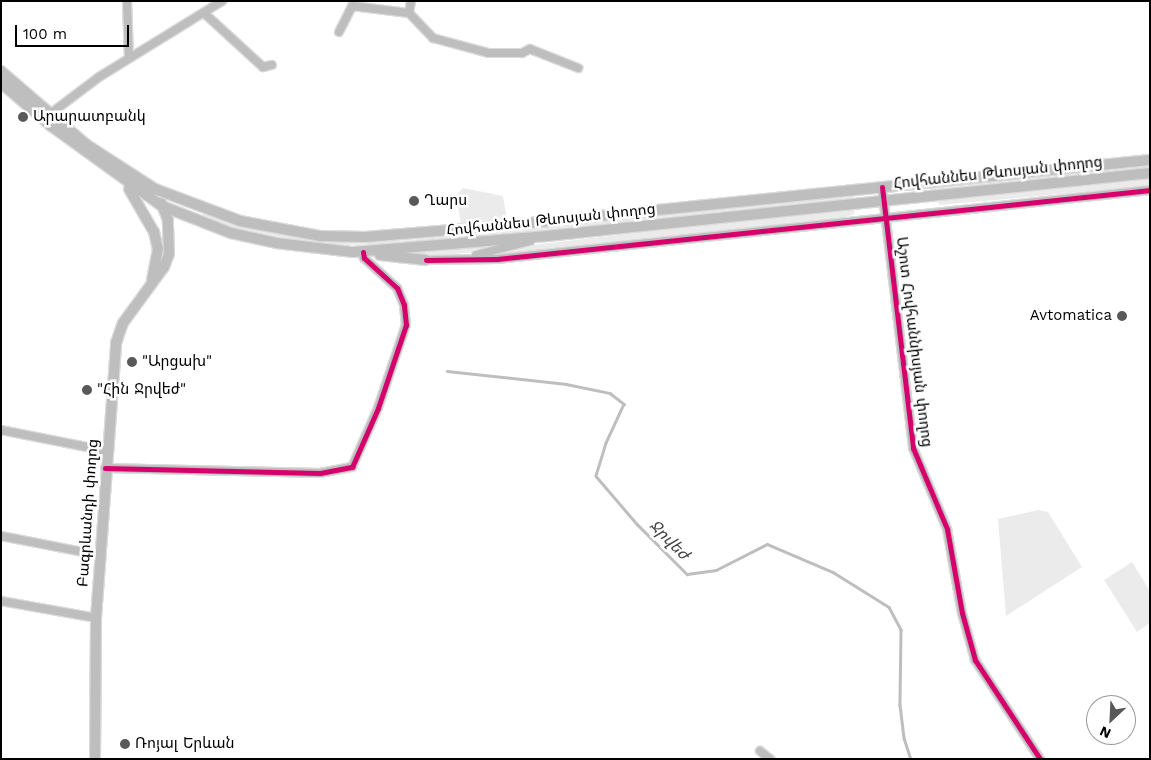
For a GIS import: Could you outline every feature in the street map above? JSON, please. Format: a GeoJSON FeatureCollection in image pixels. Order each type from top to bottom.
{"type":"FeatureCollection","features":[{"type":"Feature","properties":{"kind":"main road","name":"Հովհաննես Թևոսյան փողոց"},"geometry":{"type":"LineString","coordinates":[[1,71],[46,117],[137,179],[155,189],[240,221],[320,236],[365,237],[510,225],[1150,160]]}},
{"type":"Feature","properties":{"kind":"main road","name":"Հովհաննես Թևոսյան փողոց"},"geometry":{"type":"LineString","coordinates":[[1,83],[46,117],[122,180],[162,206],[219,230],[318,249],[365,252],[547,236],[1150,174]]}},
{"type":"Feature","properties":{"kind":"main road"},"geometry":{"type":"LineString","coordinates":[[122,180],[137,179]]}},
{"type":"Feature","properties":{"kind":"main road","name":"Բագրևանդի փողոց"},"geometry":{"type":"LineString","coordinates":[[122,180],[138,200],[154,232],[158,249],[152,281]]}},
{"type":"Feature","properties":{"kind":"main road","name":"Բագրևանդի փողոց"},"geometry":{"type":"LineString","coordinates":[[94,759],[99,555],[116,343],[123,323],[152,281],[164,268],[169,254],[168,220],[155,189]]}},
{"type":"Feature","properties":{"kind":"main road"},"geometry":{"type":"LineString","coordinates":[[318,249],[320,236]]}},
{"type":"Feature","properties":{"kind":"main road"},"geometry":{"type":"LineString","coordinates":[[365,252],[426,260]]}},
{"type":"Feature","properties":{"kind":"street"},"geometry":{"type":"LineString","coordinates":[[127,1],[129,58]]}},
{"type":"Feature","properties":{"kind":"street"},"geometry":{"type":"LineString","coordinates":[[46,117],[129,58],[222,1]]}},
{"type":"Feature","properties":{"kind":"street"},"geometry":{"type":"LineString","coordinates":[[409,13],[411,1]]}},
{"type":"Feature","properties":{"kind":"street"},"geometry":{"type":"LineString","coordinates":[[338,32],[352,6],[409,13],[433,38],[490,53],[522,53],[530,49],[578,68]]}},
{"type":"Feature","properties":{"kind":"street"},"geometry":{"type":"LineString","coordinates":[[204,13],[263,67],[272,65]]}},
{"type":"Feature","properties":{"kind":"street","name":"Աշոտ Հովհաննիսյան փողոց"},"geometry":{"type":"LineString","coordinates":[[882,188],[913,448],[947,529],[962,613],[975,660],[1040,759]]}},
{"type":"Feature","properties":{"kind":"street"},"geometry":{"type":"LineString","coordinates":[[426,260],[470,257],[497,259],[1150,190]]}},
{"type":"Feature","properties":{"kind":"street"},"geometry":{"type":"LineString","coordinates":[[470,257],[547,236]]}},
{"type":"Feature","properties":{"kind":"street"},"geometry":{"type":"LineString","coordinates":[[105,468],[320,473],[352,467],[378,408],[406,325],[404,305],[397,288],[364,258],[365,252]]}},
{"type":"Feature","properties":{"kind":"street"},"geometry":{"type":"LineString","coordinates":[[1,430],[107,451]]}},
{"type":"Feature","properties":{"kind":"street"},"geometry":{"type":"LineString","coordinates":[[1,536],[99,555]]}},
{"type":"Feature","properties":{"kind":"street"},"geometry":{"type":"LineString","coordinates":[[1,601],[96,618]]}},
{"type":"Feature","properties":{"kind":"street"},"geometry":{"type":"LineString","coordinates":[[760,751],[770,759]]}},
{"type":"Feature","properties":{"kind":"shaded area"},"geometry":{"type":"Polygon","coordinates":[[[1150,164],[1150,169],[929,191],[928,187],[1150,164]]]}},
{"type":"Feature","properties":{"kind":"shaded area"},"geometry":{"type":"Polygon","coordinates":[[[1150,178],[1150,186],[939,205],[938,199],[1150,178]]]}},
{"type":"Feature","properties":{"kind":"shaded area"},"geometry":{"type":"Polygon","coordinates":[[[463,188],[503,196],[507,220],[461,224],[456,195],[463,188]]]}},
{"type":"Feature","properties":{"kind":"shaded area"},"geometry":{"type":"Polygon","coordinates":[[[853,195],[853,198],[414,244],[331,245],[332,241],[398,241],[853,195]]]}},
{"type":"Feature","properties":{"kind":"shaded area"},"geometry":{"type":"Polygon","coordinates":[[[853,208],[855,214],[833,221],[492,256],[532,245],[853,208]]]}},
{"type":"Feature","properties":{"kind":"shaded area"},"geometry":{"type":"Polygon","coordinates":[[[203,214],[252,229],[309,239],[308,243],[227,226],[201,218],[203,214]]]}},
{"type":"Feature","properties":{"kind":"shaded area"},"geometry":{"type":"Polygon","coordinates":[[[511,243],[476,252],[419,257],[395,254],[511,243]]]}},
{"type":"Feature","properties":{"kind":"shaded area"},"geometry":{"type":"Polygon","coordinates":[[[1038,510],[1048,512],[1082,567],[1006,616],[998,519],[1038,510]]]}},
{"type":"Feature","properties":{"kind":"shaded area"},"geometry":{"type":"Polygon","coordinates":[[[1132,562],[1150,591],[1150,623],[1137,632],[1104,580],[1132,562]]]}},
{"type":"Feature","properties":{"kind":"waterway","name":"Ջրվեժ"},"geometry":{"type":"LineString","coordinates":[[447,371],[566,384],[610,393],[624,404],[606,443],[596,476],[637,524],[687,574],[716,570],[767,544],[833,572],[889,607],[901,630],[900,705],[904,738],[911,759]]}},
{"type":"Feature","properties":{"kind":"cycle path"},"geometry":{"type":"LineString","coordinates":[[882,187],[913,448],[947,529],[962,613],[975,660],[1040,759]]}},
{"type":"Feature","properties":{"kind":"cycle path"},"geometry":{"type":"LineString","coordinates":[[426,260],[497,259],[1150,190]]}},
{"type":"Feature","properties":{"kind":"cycle path"},"geometry":{"type":"LineString","coordinates":[[105,468],[320,473],[352,467],[378,408],[406,325],[404,305],[397,288],[364,258],[363,252]]}},
{"type":"Feature","properties":{"kind":"place","name":"Արարատբանկ"},"geometry":{"type":"Point","coordinates":[23,117]}},
{"type":"Feature","properties":{"kind":"place","name":"Ղարս"},"geometry":{"type":"Point","coordinates":[414,201]}},
{"type":"Feature","properties":{"kind":"place","name":"Avtomatica"},"geometry":{"type":"Point","coordinates":[1122,316]}},
{"type":"Feature","properties":{"kind":"place","name":"\"Արցախ\""},"geometry":{"type":"Point","coordinates":[132,362]}},
{"type":"Feature","properties":{"kind":"place","name":"\"Հին Ջրվեժ\""},"geometry":{"type":"Point","coordinates":[87,390]}},
{"type":"Feature","properties":{"kind":"place","name":"Ռոյալ Երևան"},"geometry":{"type":"Point","coordinates":[125,744]}}]}
